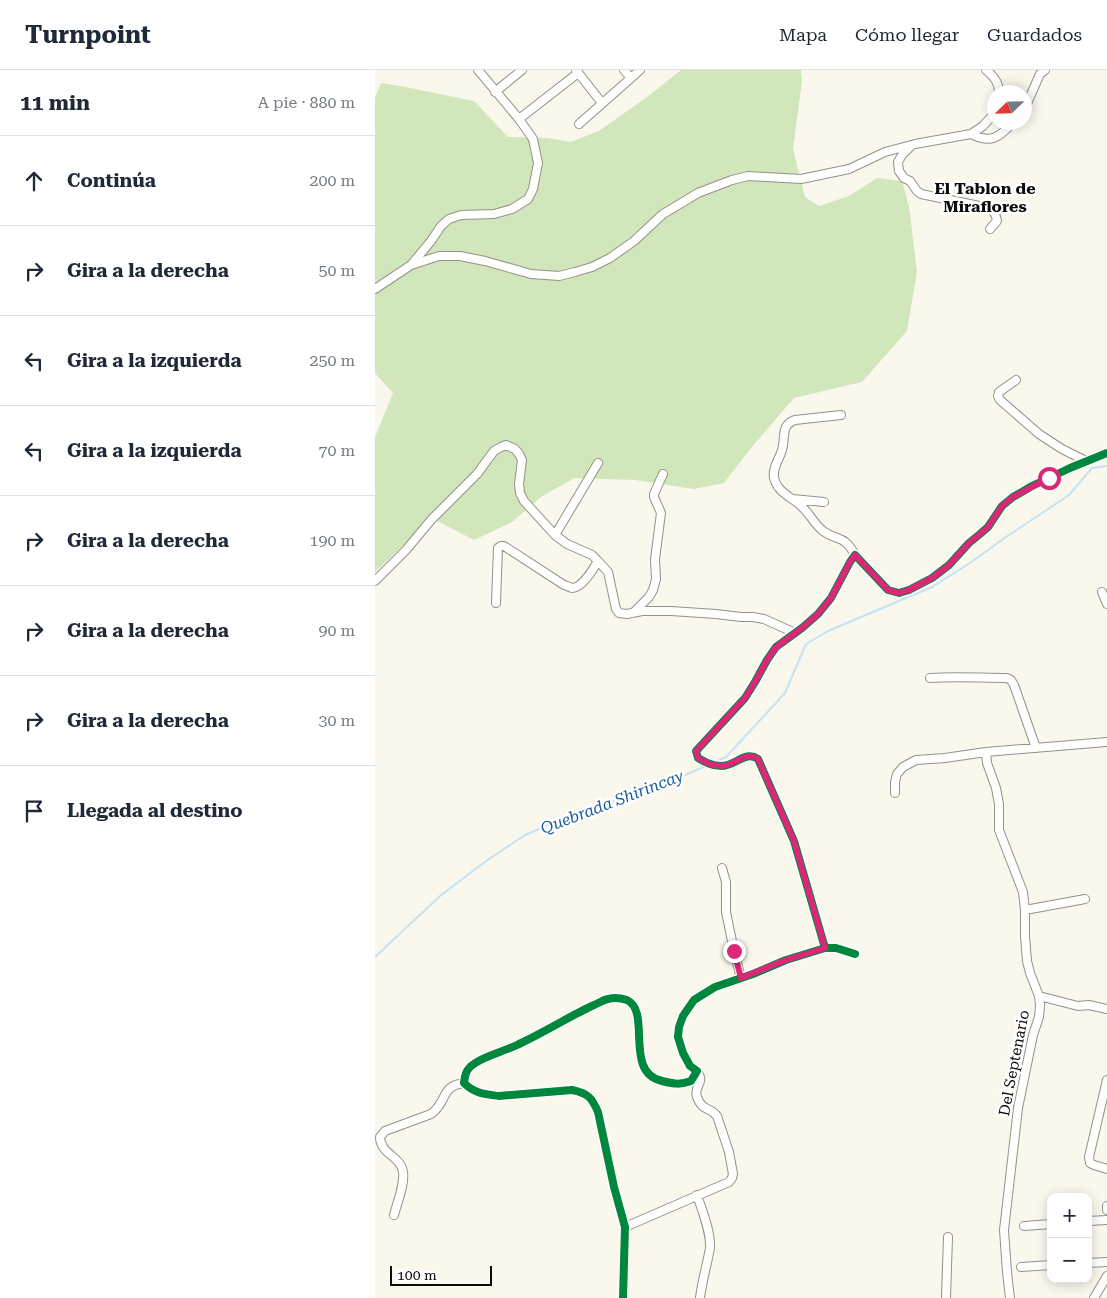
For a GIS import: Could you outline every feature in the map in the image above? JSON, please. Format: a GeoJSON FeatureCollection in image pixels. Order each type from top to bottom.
{"type":"FeatureCollection","features":[{"type":"Feature","properties":{"kind":"street"},"geometry":{"type":"LineString","coordinates":[[411,265],[441,226],[449,219],[461,215],[494,214],[512,210],[528,199],[533,189],[538,163],[533,139],[519,119],[478,70]]}},
{"type":"Feature","properties":{"kind":"street"},"geometry":{"type":"LineString","coordinates":[[495,92],[522,70]]}},
{"type":"Feature","properties":{"kind":"street"},"geometry":{"type":"LineString","coordinates":[[624,70],[631,78]]}},
{"type":"Feature","properties":{"kind":"street"},"geometry":{"type":"LineString","coordinates":[[579,124],[640,70]]}},
{"type":"Feature","properties":{"kind":"street"},"geometry":{"type":"LineString","coordinates":[[986,70],[993,75],[998,85]]}},
{"type":"Feature","properties":{"kind":"street"},"geometry":{"type":"LineString","coordinates":[[1032,92],[1040,74],[1045,70]]}},
{"type":"Feature","properties":{"kind":"street"},"geometry":{"type":"LineString","coordinates":[[519,119],[577,72],[602,103]]}},
{"type":"Feature","properties":{"kind":"street"},"geometry":{"type":"LineString","coordinates":[[375,289],[411,265],[439,256],[460,256],[531,274],[559,276],[575,272],[610,258],[634,241],[663,214],[698,193],[732,180],[749,176],[801,179],[849,170],[885,152],[915,144],[971,134],[987,122]]}},
{"type":"Feature","properties":{"kind":"street"},"geometry":{"type":"LineString","coordinates":[[971,134],[981,139],[994,138],[1007,130]]}},
{"type":"Feature","properties":{"kind":"street"},"geometry":{"type":"LineString","coordinates":[[915,144],[901,155],[898,162],[899,171],[904,178],[910,181],[921,194],[989,208],[997,216],[997,221],[990,230]]}},
{"type":"Feature","properties":{"kind":"street"},"geometry":{"type":"LineString","coordinates":[[1016,380],[999,392],[1000,400],[1039,434],[1086,461]]}},
{"type":"Feature","properties":{"kind":"street"},"geometry":{"type":"LineString","coordinates":[[841,415],[795,420],[789,423],[786,426],[783,448],[775,465],[774,477],[778,487],[801,505],[823,531],[846,541],[855,555],[888,590],[899,593],[932,578],[949,565],[969,543],[988,527],[1002,506],[1013,497],[1032,486],[1107,453]]}},
{"type":"Feature","properties":{"kind":"street"},"geometry":{"type":"LineString","coordinates":[[375,581],[406,550],[431,520],[477,474],[494,451],[507,445],[515,449],[522,460],[519,484],[520,493],[524,501],[555,535],[567,544],[599,561],[608,572],[616,610],[619,612],[627,614],[642,611],[671,611],[753,617],[764,619],[795,633]]}},
{"type":"Feature","properties":{"kind":"street"},"geometry":{"type":"LineString","coordinates":[[555,535],[597,463]]}},
{"type":"Feature","properties":{"kind":"street"},"geometry":{"type":"LineString","coordinates":[[633,613],[649,597],[656,579],[655,558],[661,517],[660,508],[654,494],[663,474]]}},
{"type":"Feature","properties":{"kind":"street"},"geometry":{"type":"LineString","coordinates":[[793,499],[824,502]]}},
{"type":"Feature","properties":{"kind":"street"},"geometry":{"type":"LineString","coordinates":[[496,603],[498,548],[501,546],[504,546],[564,585],[572,588],[581,584],[599,561]]}},
{"type":"Feature","properties":{"kind":"street"},"geometry":{"type":"LineString","coordinates":[[825,948],[794,841],[758,759],[753,756],[745,756],[728,766],[711,765],[698,758],[696,751],[745,698],[776,647],[818,614],[831,598],[855,555]]}},
{"type":"Feature","properties":{"kind":"street"},"geometry":{"type":"LineString","coordinates":[[1102,592],[1107,604]]}},
{"type":"Feature","properties":{"kind":"street"},"geometry":{"type":"LineString","coordinates":[[930,678],[949,676],[1007,678],[1011,680],[1036,748]]}},
{"type":"Feature","properties":{"kind":"street"},"geometry":{"type":"LineString","coordinates":[[895,793],[897,774],[903,767],[916,760],[1107,742]]}},
{"type":"Feature","properties":{"kind":"street","name":"Del Septenario"},"geometry":{"type":"LineString","coordinates":[[986,752],[987,763],[996,788],[999,804],[999,830],[1023,892],[1027,961],[1029,973],[1039,996],[1039,1017],[1033,1035],[1018,1108],[1004,1230],[1011,1298]]}},
{"type":"Feature","properties":{"kind":"street"},"geometry":{"type":"LineString","coordinates":[[722,868],[726,882],[726,912],[741,978]]}},
{"type":"Feature","properties":{"kind":"street"},"geometry":{"type":"LineString","coordinates":[[1025,910],[1085,899]]}},
{"type":"Feature","properties":{"kind":"street"},"geometry":{"type":"LineString","coordinates":[[625,1228],[729,1182],[732,1178],[729,1152],[717,1116],[714,1112],[702,1106],[698,1099],[696,1093],[701,1084],[700,1075],[691,1066],[683,1053],[678,1037],[683,1016],[694,1000],[715,987],[780,962],[825,948],[836,948],[855,954]]}},
{"type":"Feature","properties":{"kind":"street"},"geometry":{"type":"LineString","coordinates":[[1039,996],[1078,1006],[1089,1005],[1107,1009]]}},
{"type":"Feature","properties":{"kind":"street"},"geometry":{"type":"LineString","coordinates":[[464,1083],[465,1073],[471,1066],[483,1058],[522,1043],[579,1012],[609,999],[620,998],[629,1001],[635,1010],[638,1020],[638,1043],[642,1062],[648,1075],[654,1080],[681,1084],[691,1081],[697,1071]]}},
{"type":"Feature","properties":{"kind":"street"},"geometry":{"type":"LineString","coordinates":[[1107,1080],[1103,1111],[1089,1157],[1090,1163],[1107,1169]]}},
{"type":"Feature","properties":{"kind":"street"},"geometry":{"type":"LineString","coordinates":[[394,1215],[403,1172],[398,1162],[383,1148],[379,1137],[385,1131],[431,1114],[437,1110],[448,1089],[455,1084],[464,1083]]}},
{"type":"Feature","properties":{"kind":"street"},"geometry":{"type":"LineString","coordinates":[[464,1083],[471,1090],[499,1096],[572,1090],[584,1092],[594,1102],[625,1228],[623,1298]]}},
{"type":"Feature","properties":{"kind":"street"},"geometry":{"type":"LineString","coordinates":[[697,1195],[704,1216],[710,1247],[701,1284],[700,1298]]}},
{"type":"Feature","properties":{"kind":"street"},"geometry":{"type":"LineString","coordinates":[[1092,1221],[1107,1220]]}},
{"type":"Feature","properties":{"kind":"street"},"geometry":{"type":"LineString","coordinates":[[1024,1226],[1047,1224]]}},
{"type":"Feature","properties":{"kind":"street"},"geometry":{"type":"LineString","coordinates":[[946,1298],[948,1237]]}},
{"type":"Feature","properties":{"kind":"street"},"geometry":{"type":"LineString","coordinates":[[1092,1263],[1107,1262]]}},
{"type":"Feature","properties":{"kind":"street"},"geometry":{"type":"LineString","coordinates":[[1021,1267],[1047,1265]]}},
{"type":"Feature","properties":{"kind":"street"},"geometry":{"type":"LineString","coordinates":[[1094,1298],[1107,1276]]}},
{"type":"Feature","properties":{"kind":"green space"},"geometry":{"type":"Polygon","coordinates":[[[681,70],[801,70],[802,81],[793,149],[805,197],[819,206],[849,196],[877,178],[902,181],[909,206],[917,272],[907,331],[862,382],[794,398],[724,483],[694,489],[635,480],[574,478],[541,497],[512,522],[474,540],[435,520],[418,531],[375,572],[375,437],[393,393],[375,373],[375,98],[381,83],[474,101],[508,137],[548,138],[571,142],[599,131],[681,70]]]}},
{"type":"Feature","properties":{"kind":"waterway","name":"Quebrada Shirincay"},"geometry":{"type":"LineString","coordinates":[[715,762],[726,757],[785,693],[806,644],[828,631],[932,587],[1069,495],[1092,468],[1107,466]]}},
{"type":"Feature","properties":{"kind":"waterway","name":"Quebrada Shirincay"},"geometry":{"type":"LineString","coordinates":[[375,957],[440,896],[486,861],[525,835],[581,811],[650,790],[706,766]]}},
{"type":"Feature","properties":{"kind":"cycle path"},"geometry":{"type":"LineString","coordinates":[[825,948],[794,841],[758,759],[749,756],[731,764],[718,766],[698,758],[696,751],[745,698],[776,647],[818,614],[831,598],[855,555],[888,590],[899,593],[909,590],[932,578],[949,565],[969,543],[988,527],[1002,506],[1013,497],[1070,468],[1107,453]]}},
{"type":"Feature","properties":{"kind":"cycle path"},"geometry":{"type":"LineString","coordinates":[[623,1298],[625,1227],[614,1187],[598,1112],[594,1103],[586,1095],[572,1090],[499,1096],[485,1094],[472,1089],[464,1083],[468,1070],[476,1062],[513,1047],[575,1014],[610,998],[617,998],[627,1000],[634,1007],[638,1016],[640,1055],[650,1075],[670,1083],[680,1084],[691,1081],[697,1071],[690,1066],[678,1037],[683,1016],[694,1000],[715,987],[786,960],[825,948],[836,948],[855,954]]}},
{"type":"Feature","properties":{"kind":"district","name":"El Tablon de Miraflores"},"geometry":{"type":"Point","coordinates":[985,197]}},
{"type":"Feature","properties":{"kind":"route"},"geometry":{"type":"LineString","coordinates":[[734,951],[741,978],[774,964],[825,948],[794,841],[758,759],[753,756],[745,756],[728,766],[711,765],[698,758],[696,751],[745,698],[776,647],[818,614],[831,598],[855,555],[888,590],[899,593],[909,590],[932,578],[949,565],[960,551],[988,527],[1002,506],[1013,497],[1049,478]]}}]}
